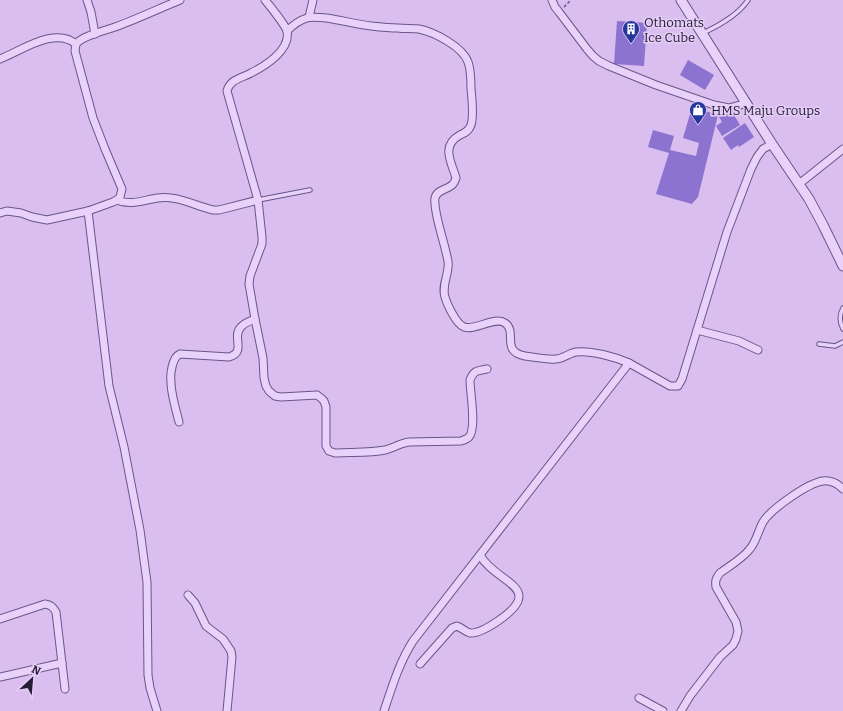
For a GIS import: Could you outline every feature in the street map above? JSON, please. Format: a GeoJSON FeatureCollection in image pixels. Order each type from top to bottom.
{"type":"FeatureCollection","features":[{"type":"Feature","properties":{"kind":"street"},"geometry":{"type":"LineString","coordinates":[[86,0],[91,12],[95,34]]}},
{"type":"Feature","properties":{"kind":"street"},"geometry":{"type":"LineString","coordinates":[[0,213],[7,211],[21,213],[47,220],[88,211],[117,200],[122,189],[105,149],[89,104],[75,50],[76,44],[80,40],[114,28],[180,0]]}},
{"type":"Feature","properties":{"kind":"street"},"geometry":{"type":"LineString","coordinates":[[265,0],[287,30],[286,42],[282,51],[271,61],[251,73],[233,81],[227,91],[258,200],[262,244],[250,276],[249,284],[263,358],[264,378],[269,391],[275,396],[281,397],[317,395],[321,398],[326,407],[326,446],[332,453],[378,451],[392,448],[402,442],[461,441],[467,439],[470,436],[473,426],[470,380],[473,374],[487,369]]}},
{"type":"Feature","properties":{"kind":"street"},"geometry":{"type":"LineString","coordinates":[[309,17],[313,0]]}},
{"type":"Feature","properties":{"kind":"street"},"geometry":{"type":"LineString","coordinates":[[552,0],[555,7],[582,43],[594,56],[609,66],[637,78],[714,105],[729,108],[746,103]]}},
{"type":"Feature","properties":{"kind":"street"},"geometry":{"type":"LineString","coordinates":[[681,0],[772,144],[809,199],[843,266]]}},
{"type":"Feature","properties":{"kind":"street"},"geometry":{"type":"LineString","coordinates":[[287,30],[309,17],[371,26],[410,28],[433,34],[456,47],[464,54],[468,61],[471,79],[471,126],[466,133],[456,137],[451,143],[449,157],[456,178],[453,184],[440,191],[435,200],[438,226],[448,261],[448,270],[443,291],[458,323],[464,327],[470,327],[504,322],[510,331],[511,346],[514,350],[523,355],[556,359],[575,352],[605,355],[629,364],[670,386],[678,386],[682,379],[727,232],[751,169],[756,157],[763,149],[772,144]]}},
{"type":"Feature","properties":{"kind":"street"},"geometry":{"type":"LineString","coordinates":[[0,59],[49,39],[64,38],[76,44]]}},
{"type":"Feature","properties":{"kind":"street"},"geometry":{"type":"LineString","coordinates":[[799,184],[843,149]]}},
{"type":"Feature","properties":{"kind":"street"},"geometry":{"type":"LineString","coordinates":[[117,200],[127,203],[167,198],[181,200],[213,210],[219,210],[258,200]]}},
{"type":"Feature","properties":{"kind":"street"},"geometry":{"type":"LineString","coordinates":[[88,211],[109,386],[124,447],[144,560],[147,590],[148,675],[150,688],[157,711]]}},
{"type":"Feature","properties":{"kind":"street"},"geometry":{"type":"LineString","coordinates":[[179,422],[171,382],[174,358],[176,355],[233,356],[238,350],[237,337],[239,329],[243,324],[255,319]]}},
{"type":"Feature","properties":{"kind":"street"},"geometry":{"type":"LineString","coordinates":[[696,330],[739,341],[758,350]]}},
{"type":"Feature","properties":{"kind":"street"},"geometry":{"type":"LineString","coordinates":[[384,711],[399,667],[412,641],[629,364]]}},
{"type":"Feature","properties":{"kind":"street"},"geometry":{"type":"LineString","coordinates":[[681,711],[690,696],[720,658],[733,645],[736,639],[738,631],[736,622],[716,587],[716,578],[720,573],[750,550],[763,522],[770,513],[785,501],[816,483],[824,481],[830,481],[843,489]]}},
{"type":"Feature","properties":{"kind":"street"},"geometry":{"type":"LineString","coordinates":[[420,664],[452,628],[457,626],[470,633],[475,633],[500,620],[517,604],[520,598],[518,591],[512,584],[486,564],[480,555]]}},
{"type":"Feature","properties":{"kind":"street"},"geometry":{"type":"LineString","coordinates":[[188,594],[195,603],[206,626],[222,639],[231,651],[232,656],[227,711]]}},
{"type":"Feature","properties":{"kind":"street"},"geometry":{"type":"LineString","coordinates":[[0,619],[45,604],[54,608],[56,612],[65,689]]}},
{"type":"Feature","properties":{"kind":"street"},"geometry":{"type":"LineString","coordinates":[[0,677],[62,663]]}},
{"type":"Feature","properties":{"kind":"street"},"geometry":{"type":"LineString","coordinates":[[639,698],[663,711]]}},
{"type":"Feature","properties":{"kind":"lane"},"geometry":{"type":"LineString","coordinates":[[702,34],[717,27],[745,5],[748,0]]}},
{"type":"Feature","properties":{"kind":"lane"},"geometry":{"type":"LineString","coordinates":[[258,200],[310,190]]}},
{"type":"Feature","properties":{"kind":"lane"},"geometry":{"type":"LineString","coordinates":[[843,308],[840,315],[840,322],[843,329]]}},
{"type":"Feature","properties":{"kind":"lane"},"geometry":{"type":"LineString","coordinates":[[819,344],[835,346],[843,342]]}},
{"type":"Feature","properties":{"kind":"building","name":"Othomats Ice Cube"},"geometry":{"type":"Polygon","coordinates":[[[617,21],[647,23],[644,66],[614,64],[617,21]]]}},
{"type":"Feature","properties":{"kind":"building"},"geometry":{"type":"Polygon","coordinates":[[[688,60],[714,75],[705,90],[680,75],[688,60]]]}},
{"type":"Feature","properties":{"kind":"building"},"geometry":{"type":"Polygon","coordinates":[[[692,107],[718,115],[698,197],[692,204],[656,194],[669,153],[648,147],[653,130],[674,136],[670,150],[696,156],[699,143],[683,138],[692,107]]]}},
{"type":"Feature","properties":{"kind":"building"},"geometry":{"type":"Polygon","coordinates":[[[726,110],[730,116],[734,115],[740,125],[722,136],[716,126],[722,122],[718,115],[726,110]]]}},
{"type":"Feature","properties":{"kind":"building"},"geometry":{"type":"Polygon","coordinates":[[[745,123],[754,137],[739,147],[738,145],[731,150],[723,138],[745,123]]]}},
{"type":"Feature","properties":{"kind":"place","name":"Othomats Ice Cube"},"geometry":{"type":"Point","coordinates":[631,44]}},
{"type":"Feature","properties":{"kind":"place","name":"HMS Maju Groups"},"geometry":{"type":"Point","coordinates":[698,125]}}]}
